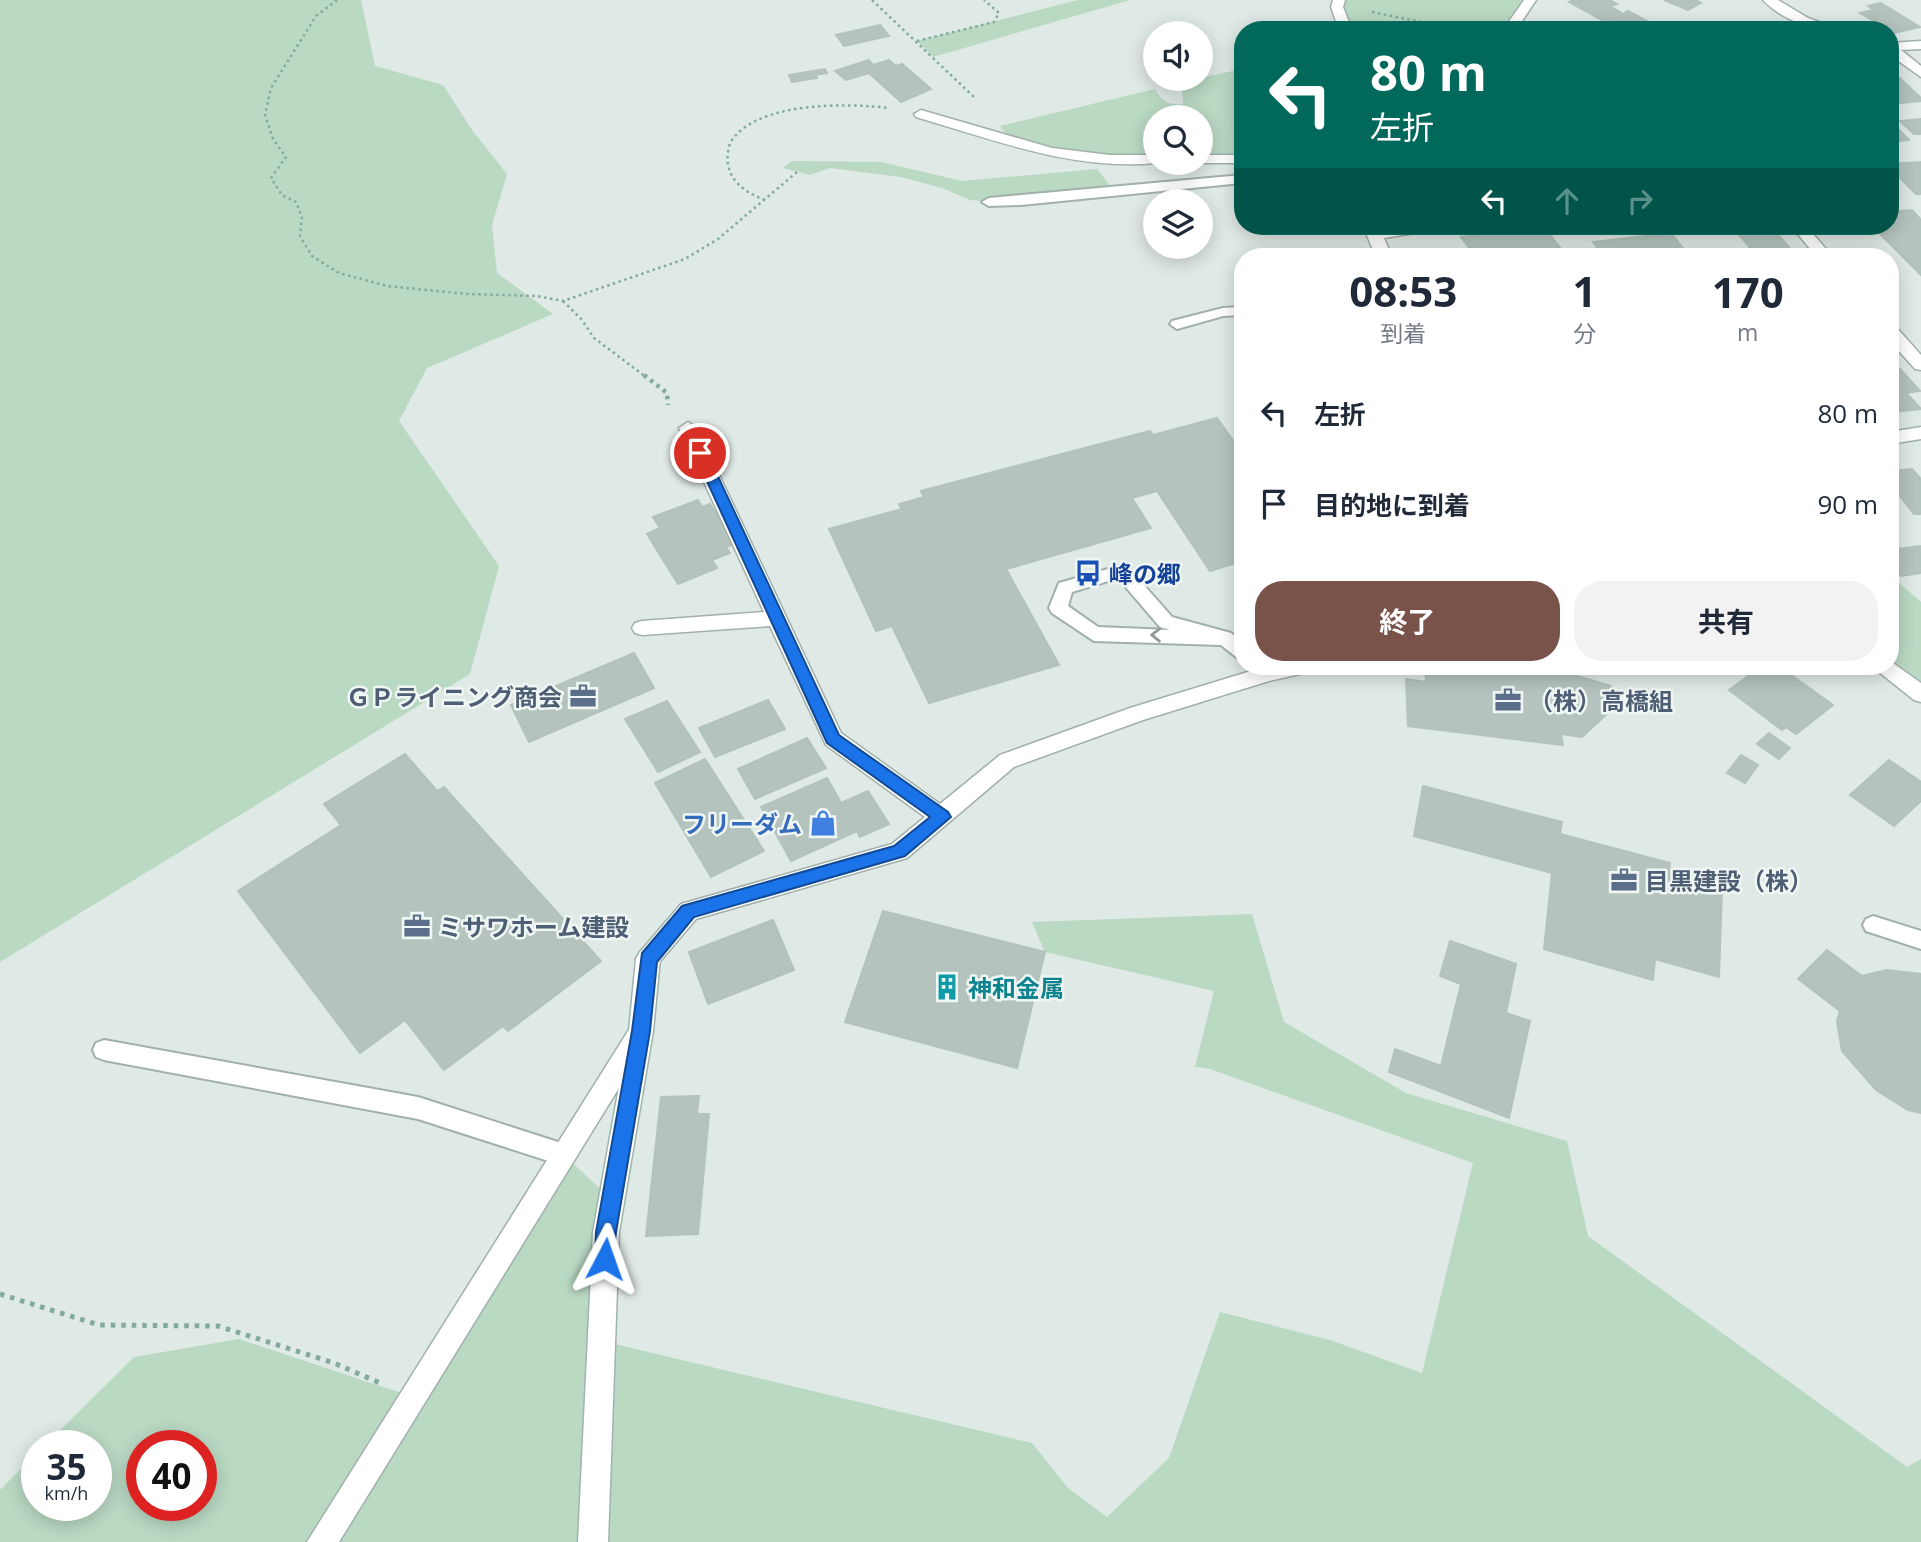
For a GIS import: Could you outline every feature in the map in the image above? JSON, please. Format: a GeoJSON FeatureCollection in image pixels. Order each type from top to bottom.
{"type":"FeatureCollection","features":[{"type":"Feature","properties":{"kind":"street"},"geometry":{"type":"LineString","coordinates":[[1339,0],[1337,7],[1342,21]]}},
{"type":"Feature","properties":{"kind":"street"},"geometry":{"type":"LineString","coordinates":[[1515,21],[1530,0]]}},
{"type":"Feature","properties":{"kind":"street"},"geometry":{"type":"LineString","coordinates":[[1769,0],[1803,21]]}},
{"type":"Feature","properties":{"kind":"street"},"geometry":{"type":"LineString","coordinates":[[1899,46],[1921,45]]}},
{"type":"Feature","properties":{"kind":"street"},"geometry":{"type":"LineString","coordinates":[[1899,54],[1921,73]]}},
{"type":"Feature","properties":{"kind":"street"},"geometry":{"type":"LineString","coordinates":[[921,114],[1055,153],[1110,159],[1143,159]]}},
{"type":"Feature","properties":{"kind":"street"},"geometry":{"type":"LineString","coordinates":[[1213,159],[1234,159]]}},
{"type":"Feature","properties":{"kind":"street"},"geometry":{"type":"LineString","coordinates":[[1899,341],[1921,365]]}},
{"type":"Feature","properties":{"kind":"street"},"geometry":{"type":"LineString","coordinates":[[688,428],[833,739],[942,817]]}},
{"type":"Feature","properties":{"kind":"street"},"geometry":{"type":"LineString","coordinates":[[1899,437],[1921,433]]}},
{"type":"Feature","properties":{"kind":"street"},"geometry":{"type":"LineString","coordinates":[[642,628],[777,618]]}},
{"type":"Feature","properties":{"kind":"street"},"geometry":{"type":"LineString","coordinates":[[593,1542],[606,1232],[641,1031],[648,959],[688,911],[899,851],[1007,761],[1250,675]]}},
{"type":"Feature","properties":{"kind":"street"},"geometry":{"type":"LineString","coordinates":[[1896,675],[1921,694]]}},
{"type":"Feature","properties":{"kind":"street"},"geometry":{"type":"LineString","coordinates":[[322,1542],[641,1031]]}},
{"type":"Feature","properties":{"kind":"lane"},"geometry":{"type":"LineString","coordinates":[[989,202],[1038,201],[1213,179],[1234,179]]}},
{"type":"Feature","properties":{"kind":"lane"},"geometry":{"type":"LineString","coordinates":[[1177,324],[1234,311]]}},
{"type":"Feature","properties":{"kind":"lane"},"geometry":{"type":"LineString","coordinates":[[1224,638],[1094,634],[1058,608],[1065,588],[1122,571],[1166,622],[1224,638],[1234,646]]}},
{"type":"Feature","properties":{"kind":"lane"},"geometry":{"type":"LineString","coordinates":[[1873,925],[1921,940]]}},
{"type":"Feature","properties":{"kind":"lane"},"geometry":{"type":"LineString","coordinates":[[104,1050],[418,1108],[564,1155]]}},
{"type":"Feature","properties":{"kind":"path"},"geometry":{"type":"LineString","coordinates":[[337,0],[316,16],[271,88],[265,115],[272,139],[286,157],[271,178],[282,195],[296,202],[303,217],[300,236],[312,256],[339,272],[387,286],[467,294],[537,296],[563,301],[685,259],[718,239],[797,172]]}},
{"type":"Feature","properties":{"kind":"path"},"geometry":{"type":"LineString","coordinates":[[872,0],[990,113],[1012,141]]}},
{"type":"Feature","properties":{"kind":"path"},"geometry":{"type":"LineString","coordinates":[[917,41],[994,22],[999,13],[984,0]]}},
{"type":"Feature","properties":{"kind":"path"},"geometry":{"type":"LineString","coordinates":[[1365,11],[1416,21]]}},
{"type":"Feature","properties":{"kind":"path"},"geometry":{"type":"LineString","coordinates":[[765,200],[742,192],[729,170],[727,148],[733,136],[755,122],[787,112],[854,104],[921,114]]}},
{"type":"Feature","properties":{"kind":"path"},"geometry":{"type":"LineString","coordinates":[[563,301],[582,320],[593,338],[667,393],[667,404],[688,428]]}},
{"type":"Feature","properties":{"kind":"path"},"geometry":{"type":"LineString","coordinates":[[0,1294],[99,1325],[218,1326],[334,1363],[413,1397]]}},
{"type":"Feature","properties":{"kind":"green space"},"geometry":{"type":"Polygon","coordinates":[[[0,0],[361,0],[375,66],[443,85],[472,130],[507,174],[492,225],[497,273],[553,314],[427,368],[399,421],[499,566],[470,674],[0,962],[0,0]]]}},
{"type":"Feature","properties":{"kind":"green space"},"geometry":{"type":"Polygon","coordinates":[[[1078,0],[1130,0],[933,57],[917,41],[1078,0]]]}},
{"type":"Feature","properties":{"kind":"green space"},"geometry":{"type":"Polygon","coordinates":[[[1339,0],[1530,0],[1515,21],[1344,21],[1339,0]]]}},
{"type":"Feature","properties":{"kind":"green space"},"geometry":{"type":"Polygon","coordinates":[[[1234,71],[1234,159],[1213,159],[1213,105],[1143,105],[1143,159],[1110,159],[1012,141],[1000,126],[1147,91],[1156,91],[1166,102],[1183,104],[1182,91],[1213,91],[1213,75],[1234,71]]]}},
{"type":"Feature","properties":{"kind":"green space"},"geometry":{"type":"Polygon","coordinates":[[[792,161],[881,162],[962,181],[1097,169],[1115,192],[989,202],[970,200],[945,189],[901,177],[830,168],[810,175],[783,168],[792,161]]]}},
{"type":"Feature","properties":{"kind":"green space"},"geometry":{"type":"Polygon","coordinates":[[[1899,583],[1921,602],[1921,694],[1896,675],[1899,675],[1899,583]]]}},
{"type":"Feature","properties":{"kind":"green space"},"geometry":{"type":"Polygon","coordinates":[[[1252,914],[1284,1022],[1406,1093],[1567,1141],[1588,1236],[1907,1467],[1921,1459],[1921,1542],[0,1542],[0,1490],[21,1469],[21,1521],[112,1521],[112,1430],[60,1430],[134,1357],[239,1339],[413,1397],[564,1155],[612,1200],[602,1341],[1032,1443],[1068,1488],[1107,1517],[1169,1458],[1220,1312],[1330,1340],[1422,1373],[1473,1163],[1210,1069],[1195,1067],[1214,991],[1045,952],[1032,922],[1252,914]]]}},
{"type":"Feature","properties":{"kind":"building"},"geometry":{"type":"Polygon","coordinates":[[[1610,0],[1617,4],[1610,6],[1623,14],[1628,11],[1647,21],[1604,21],[1569,2],[1610,0]]]}},
{"type":"Feature","properties":{"kind":"building"},"geometry":{"type":"Polygon","coordinates":[[[1664,0],[1695,0],[1701,3],[1688,10],[1664,0]]]}},
{"type":"Feature","properties":{"kind":"building"},"geometry":{"type":"Polygon","coordinates":[[[1881,3],[1920,27],[1899,32],[1899,21],[1874,21],[1860,13],[1874,10],[1868,6],[1881,3]]]}},
{"type":"Feature","properties":{"kind":"building"},"geometry":{"type":"Polygon","coordinates":[[[880,25],[889,36],[844,46],[836,35],[880,25]]]}},
{"type":"Feature","properties":{"kind":"building"},"geometry":{"type":"Polygon","coordinates":[[[869,60],[873,65],[889,60],[896,66],[902,64],[931,89],[901,102],[869,73],[846,80],[835,71],[869,60]]]}},
{"type":"Feature","properties":{"kind":"building"},"geometry":{"type":"Polygon","coordinates":[[[825,69],[827,73],[815,75],[817,78],[792,82],[789,75],[825,69]]]}},
{"type":"Feature","properties":{"kind":"building"},"geometry":{"type":"Polygon","coordinates":[[[1899,77],[1921,98],[1921,101],[1899,103],[1899,77]]]}},
{"type":"Feature","properties":{"kind":"building"},"geometry":{"type":"Polygon","coordinates":[[[1921,119],[1921,134],[1914,134],[1900,121],[1921,119]]]}},
{"type":"Feature","properties":{"kind":"building"},"geometry":{"type":"Polygon","coordinates":[[[1899,130],[1909,140],[1899,141],[1899,130]]]}},
{"type":"Feature","properties":{"kind":"building"},"geometry":{"type":"Polygon","coordinates":[[[1921,162],[1921,194],[1916,194],[1899,177],[1899,163],[1921,162]]]}},
{"type":"Feature","properties":{"kind":"building"},"geometry":{"type":"Polygon","coordinates":[[[1912,210],[1921,220],[1921,275],[1899,253],[1899,248],[1894,248],[1881,235],[1899,235],[1899,211],[1912,210]]]}},
{"type":"Feature","properties":{"kind":"building"},"geometry":{"type":"Polygon","coordinates":[[[1550,235],[1560,248],[1469,248],[1461,237],[1550,235]]]}},
{"type":"Feature","properties":{"kind":"building"},"geometry":{"type":"Polygon","coordinates":[[[1673,235],[1683,248],[1597,248],[1593,242],[1673,235]]]}},
{"type":"Feature","properties":{"kind":"building"},"geometry":{"type":"Polygon","coordinates":[[[1739,235],[1778,235],[1790,248],[1750,248],[1739,235]]]}},
{"type":"Feature","properties":{"kind":"building"},"geometry":{"type":"Polygon","coordinates":[[[1899,369],[1920,391],[1906,393],[1921,409],[1899,412],[1899,369]]]}},
{"type":"Feature","properties":{"kind":"building"},"geometry":{"type":"Polygon","coordinates":[[[1217,418],[1234,442],[1234,564],[1210,571],[1157,491],[1132,498],[1151,528],[1006,569],[1059,665],[929,703],[892,626],[876,631],[829,529],[902,509],[899,504],[924,497],[921,491],[1150,431],[1153,435],[1217,418]]]}},
{"type":"Feature","properties":{"kind":"building"},"geometry":{"type":"Polygon","coordinates":[[[1912,469],[1921,479],[1921,514],[1914,514],[1899,495],[1899,470],[1912,469]]]}},
{"type":"Feature","properties":{"kind":"building"},"geometry":{"type":"Polygon","coordinates":[[[698,500],[702,507],[710,504],[737,543],[726,547],[730,553],[712,560],[717,568],[678,584],[647,534],[660,528],[653,517],[698,500]]]}},
{"type":"Feature","properties":{"kind":"building"},"geometry":{"type":"Polygon","coordinates":[[[1921,546],[1921,573],[1901,576],[1899,549],[1921,546]]]}},
{"type":"Feature","properties":{"kind":"building","name":"ＧＰライニング商会"},"geometry":{"type":"Polygon","coordinates":[[[634,653],[654,688],[529,742],[511,705],[634,653]]]}},
{"type":"Feature","properties":{"kind":"building","name":"（株）高橋組"},"geometry":{"type":"Polygon","coordinates":[[[1426,675],[1574,675],[1611,686],[1607,714],[1582,737],[1561,734],[1563,745],[1408,726],[1406,679],[1426,682],[1426,675]]]}},
{"type":"Feature","properties":{"kind":"building"},"geometry":{"type":"Polygon","coordinates":[[[1750,675],[1791,675],[1833,705],[1796,734],[1786,727],[1782,730],[1729,690],[1750,675]]]}},
{"type":"Feature","properties":{"kind":"building"},"geometry":{"type":"Polygon","coordinates":[[[768,700],[785,729],[715,757],[699,728],[768,700]]]}},
{"type":"Feature","properties":{"kind":"building"},"geometry":{"type":"Polygon","coordinates":[[[667,701],[700,752],[658,772],[625,719],[667,701]]]}},
{"type":"Feature","properties":{"kind":"building"},"geometry":{"type":"Polygon","coordinates":[[[1769,733],[1790,748],[1779,759],[1757,744],[1769,733]]]}},
{"type":"Feature","properties":{"kind":"building"},"geometry":{"type":"Polygon","coordinates":[[[807,738],[826,768],[755,799],[738,769],[807,738]]]}},
{"type":"Feature","properties":{"kind":"building","name":"ミサワホーム建設"},"geometry":{"type":"Polygon","coordinates":[[[405,754],[437,791],[444,787],[601,961],[508,1031],[503,1026],[444,1070],[405,1020],[360,1053],[238,891],[341,825],[324,804],[405,754]]]}},
{"type":"Feature","properties":{"kind":"building"},"geometry":{"type":"Polygon","coordinates":[[[1741,755],[1758,765],[1745,783],[1727,773],[1741,755]]]}},
{"type":"Feature","properties":{"kind":"building"},"geometry":{"type":"Polygon","coordinates":[[[705,759],[764,851],[711,877],[655,783],[705,759]]]}},
{"type":"Feature","properties":{"kind":"building"},"geometry":{"type":"Polygon","coordinates":[[[1889,760],[1921,782],[1921,801],[1894,826],[1850,795],[1889,760]]]}},
{"type":"Feature","properties":{"kind":"building"},"geometry":{"type":"Polygon","coordinates":[[[827,778],[841,803],[868,791],[889,824],[860,837],[857,831],[791,861],[761,807],[827,778]]]}},
{"type":"Feature","properties":{"kind":"building","name":"目黒建設（株）"},"geometry":{"type":"Polygon","coordinates":[[[1423,786],[1562,822],[1560,834],[1670,863],[1669,873],[1722,887],[1719,977],[1655,959],[1653,980],[1544,949],[1552,873],[1414,836],[1423,786]]]}},
{"type":"Feature","properties":{"kind":"building","name":"神和金属"},"geometry":{"type":"Polygon","coordinates":[[[883,911],[1045,952],[1017,1068],[845,1022],[883,911]]]}},
{"type":"Feature","properties":{"kind":"building"},"geometry":{"type":"Polygon","coordinates":[[[773,920],[794,970],[708,1004],[689,952],[773,920]]]}},
{"type":"Feature","properties":{"kind":"building"},"geometry":{"type":"Polygon","coordinates":[[[1450,941],[1516,964],[1506,1013],[1530,1021],[1509,1118],[1389,1072],[1395,1049],[1441,1066],[1461,984],[1440,976],[1450,941]]]}},
{"type":"Feature","properties":{"kind":"building"},"geometry":{"type":"Polygon","coordinates":[[[1827,950],[1862,976],[1887,970],[1921,974],[1921,1113],[1908,1110],[1876,1090],[1842,1051],[1837,1021],[1840,1011],[1798,979],[1827,950]]]}},
{"type":"Feature","properties":{"kind":"building"},"geometry":{"type":"Polygon","coordinates":[[[699,1096],[697,1114],[709,1114],[698,1234],[646,1236],[661,1097],[699,1096]]]}},
{"type":"Feature","properties":{"kind":"place","name":"峰の郷"},"geometry":{"type":"Point","coordinates":[1088,573]}},
{"type":"Feature","properties":{"kind":"place","name":"ＧＰライニング商会"},"geometry":{"type":"Point","coordinates":[583,696]}},
{"type":"Feature","properties":{"kind":"place","name":"（株）高橋組"},"geometry":{"type":"Point","coordinates":[1508,700]}},
{"type":"Feature","properties":{"kind":"place","name":"フリーダム"},"geometry":{"type":"Point","coordinates":[823,823]}},
{"type":"Feature","properties":{"kind":"place","name":"目黒建設（株）"},"geometry":{"type":"Point","coordinates":[1624,880]}},
{"type":"Feature","properties":{"kind":"place","name":"ミサワホーム建設"},"geometry":{"type":"Point","coordinates":[417,926]}},
{"type":"Feature","properties":{"kind":"place","name":"神和金属"},"geometry":{"type":"Point","coordinates":[947,987]}},
{"type":"Feature","properties":{"kind":"route"},"geometry":{"type":"LineString","coordinates":[[605,1259],[606,1232],[641,1031],[648,959],[688,911],[899,851],[942,817],[833,739],[700,453]]}}]}
